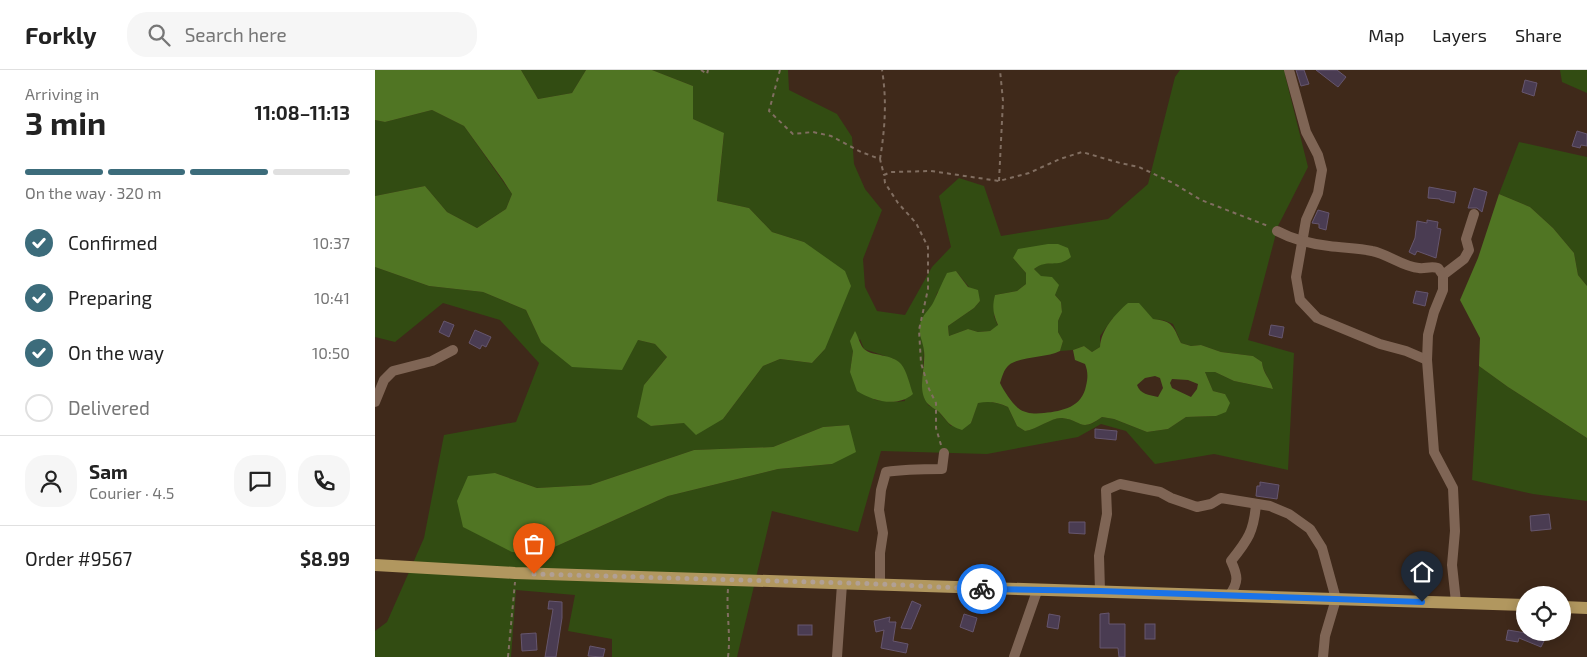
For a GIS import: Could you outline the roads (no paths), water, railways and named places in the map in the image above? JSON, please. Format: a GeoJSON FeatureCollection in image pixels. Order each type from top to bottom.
{"type":"FeatureCollection","features":[{"type":"Feature","properties":{"kind":"main road"},"geometry":{"type":"LineString","coordinates":[[375,565],[515,573],[880,584],[1037,591],[1100,591],[1456,602],[1516,605]]}},
{"type":"Feature","properties":{"kind":"main road"},"geometry":{"type":"LineString","coordinates":[[1571,607],[1587,608]]}},
{"type":"Feature","properties":{"kind":"street"},"geometry":{"type":"LineString","coordinates":[[1289,70],[1303,123],[1318,155],[1322,170],[1317,192],[1306,220],[1296,277],[1300,300],[1317,318],[1427,360]]}},
{"type":"Feature","properties":{"kind":"street"},"geometry":{"type":"LineString","coordinates":[[1443,275],[1464,259],[1469,250],[1466,239],[1473,214]]}},
{"type":"Feature","properties":{"kind":"street"},"geometry":{"type":"LineString","coordinates":[[1277,231],[1288,236],[1327,246],[1369,250],[1387,255],[1403,264],[1420,269],[1430,266],[1438,268],[1443,275],[1443,290],[1433,312],[1427,335],[1427,360],[1434,452],[1453,488],[1455,531],[1451,565],[1456,602]]}},
{"type":"Feature","properties":{"kind":"street"},"geometry":{"type":"LineString","coordinates":[[375,402],[384,380],[393,371],[432,361],[453,350]]}},
{"type":"Feature","properties":{"kind":"street"},"geometry":{"type":"LineString","coordinates":[[880,584],[880,553],[883,533],[879,510],[881,490],[886,472],[920,468],[942,469],[944,453]]}},
{"type":"Feature","properties":{"kind":"street"},"geometry":{"type":"LineString","coordinates":[[1100,591],[1099,556],[1107,514],[1106,490],[1120,484],[1160,492],[1197,507],[1211,504],[1221,498],[1270,506],[1289,514],[1310,529],[1322,548],[1336,599],[1325,636],[1323,657]]}},
{"type":"Feature","properties":{"kind":"street"},"geometry":{"type":"LineString","coordinates":[[1229,596],[1236,586],[1237,573],[1231,561],[1249,538],[1255,519],[1256,504]]}},
{"type":"Feature","properties":{"kind":"street"},"geometry":{"type":"LineString","coordinates":[[837,657],[842,584]]}},
{"type":"Feature","properties":{"kind":"street"},"geometry":{"type":"LineString","coordinates":[[1014,657],[1037,591]]}}]}
